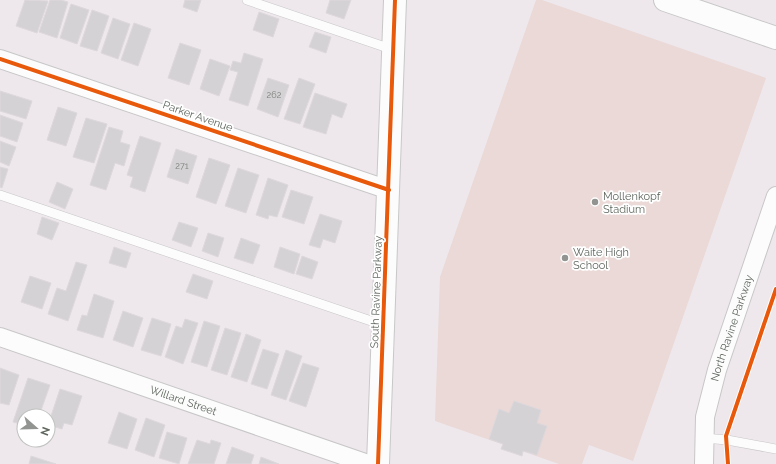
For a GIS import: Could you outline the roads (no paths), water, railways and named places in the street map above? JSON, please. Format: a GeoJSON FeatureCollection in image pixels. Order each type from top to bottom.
{"type":"FeatureCollection","features":[{"type":"Feature","properties":{"kind":"street","name":"South Ravine Parkway"},"geometry":{"type":"LineString","coordinates":[[378,464],[395,0]]}},
{"type":"Feature","properties":{"kind":"street"},"geometry":{"type":"LineString","coordinates":[[665,0],[776,38]]}},
{"type":"Feature","properties":{"kind":"street","name":"Parker Avenue"},"geometry":{"type":"LineString","coordinates":[[0,59],[389,190]]}},
{"type":"Feature","properties":{"kind":"street","name":"North Ravine Parkway"},"geometry":{"type":"LineString","coordinates":[[704,464],[705,417],[717,370],[776,196]]}},
{"type":"Feature","properties":{"kind":"street","name":"Willard Street"},"geometry":{"type":"LineString","coordinates":[[0,337],[368,464]]}},
{"type":"Feature","properties":{"kind":"lane"},"geometry":{"type":"LineString","coordinates":[[247,0],[394,50]]}},
{"type":"Feature","properties":{"kind":"lane"},"geometry":{"type":"LineString","coordinates":[[0,196],[384,325]]}},
{"type":"Feature","properties":{"kind":"lane"},"geometry":{"type":"LineString","coordinates":[[704,438],[727,440],[776,449]]}},
{"type":"Feature","properties":{"kind":"place","name":"Mollenkopf Stadium"},"geometry":{"type":"Point","coordinates":[595,202]}},
{"type":"Feature","properties":{"kind":"place","name":"Waite High School"},"geometry":{"type":"Point","coordinates":[565,258]}}]}
